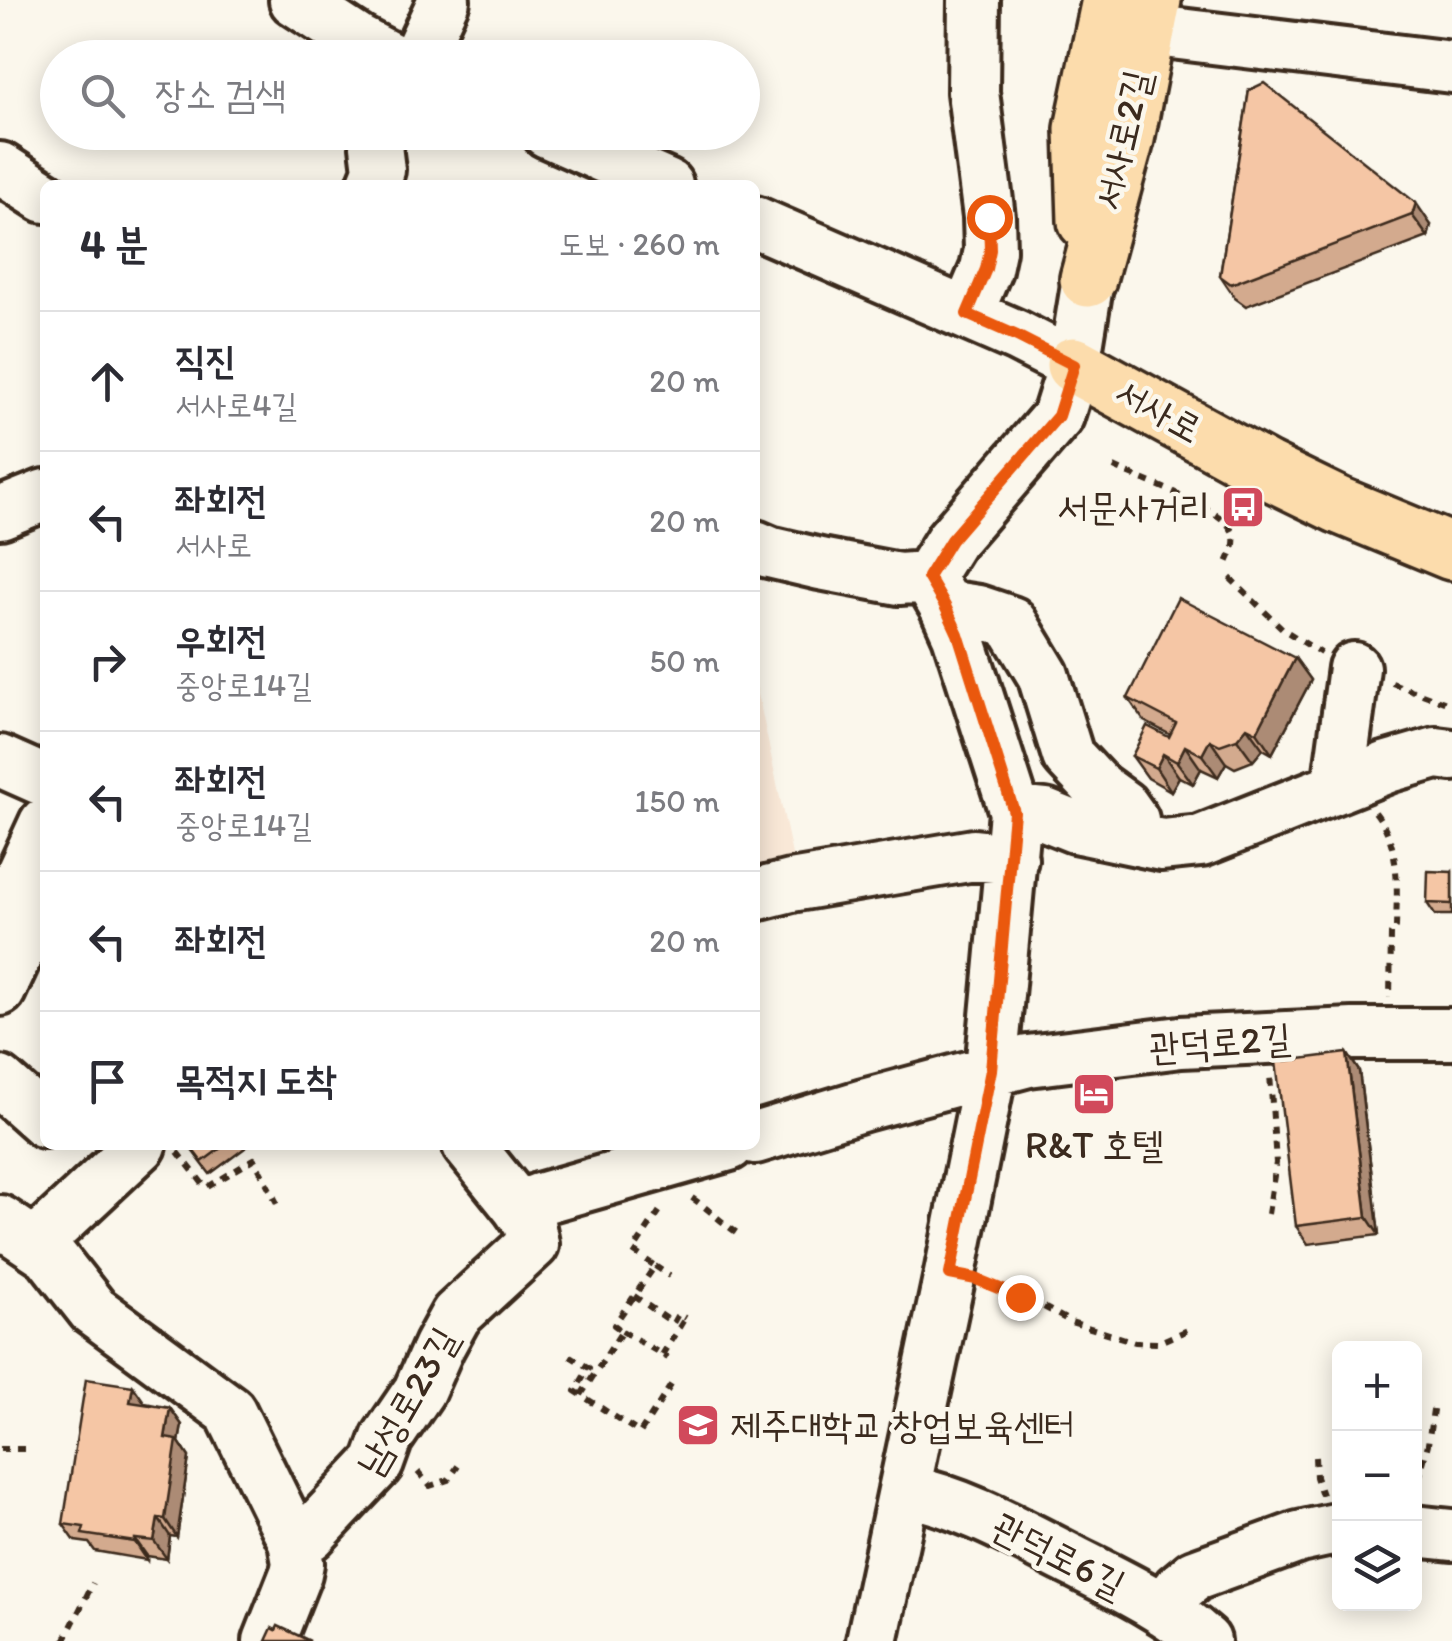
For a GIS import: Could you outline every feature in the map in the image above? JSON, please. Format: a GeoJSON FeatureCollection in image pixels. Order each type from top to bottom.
{"type":"FeatureCollection","features":[{"type":"Feature","properties":{"kind":"main road","name":"서사로2길"},"geometry":{"type":"LineString","coordinates":[[1088,279],[1126,139],[1137,10]]}},
{"type":"Feature","properties":{"kind":"main road","name":"서사로"},"geometry":{"type":"LineString","coordinates":[[1074,365],[1281,477],[1452,552]]}},
{"type":"Feature","properties":{"kind":"street"},"geometry":{"type":"LineString","coordinates":[[294,0],[356,40]]}},
{"type":"Feature","properties":{"kind":"street"},"geometry":{"type":"LineString","coordinates":[[425,40],[444,0]]}},
{"type":"Feature","properties":{"kind":"street"},"geometry":{"type":"LineString","coordinates":[[967,314],[990,250],[973,92],[974,0]]}},
{"type":"Feature","properties":{"kind":"street"},"geometry":{"type":"LineString","coordinates":[[1137,10],[1452,67]]}},
{"type":"Feature","properties":{"kind":"street"},"geometry":{"type":"LineString","coordinates":[[588,150],[656,180]]}},
{"type":"Feature","properties":{"kind":"street"},"geometry":{"type":"LineString","coordinates":[[344,180],[354,158],[377,155]]}},
{"type":"Feature","properties":{"kind":"street"},"geometry":{"type":"LineString","coordinates":[[0,168],[40,194]]}},
{"type":"Feature","properties":{"kind":"street","name":"서사로"},"geometry":{"type":"LineString","coordinates":[[760,224],[1017,336],[1074,365]]}},
{"type":"Feature","properties":{"kind":"street","name":"서사로2길"},"geometry":{"type":"LineString","coordinates":[[936,592],[951,540],[1058,416],[1074,365],[1088,279]]}},
{"type":"Feature","properties":{"kind":"street"},"geometry":{"type":"LineString","coordinates":[[0,513],[40,496]]}},
{"type":"Feature","properties":{"kind":"street"},"geometry":{"type":"LineString","coordinates":[[760,548],[900,580],[1011,622],[1043,675],[1068,756],[1097,787],[1123,806],[1133,820],[1130,838]]}},
{"type":"Feature","properties":{"kind":"street"},"geometry":{"type":"LineString","coordinates":[[872,1641],[991,1070],[1013,835],[958,634],[936,592]]}},
{"type":"Feature","properties":{"kind":"street"},"geometry":{"type":"LineString","coordinates":[[1346,783],[1354,668]]}},
{"type":"Feature","properties":{"kind":"street"},"geometry":{"type":"LineString","coordinates":[[760,894],[974,855],[1045,816],[1075,827],[1162,845],[1201,841],[1388,767],[1436,753],[1452,755]]}},
{"type":"Feature","properties":{"kind":"street"},"geometry":{"type":"LineString","coordinates":[[0,761],[40,780]]}},
{"type":"Feature","properties":{"kind":"street"},"geometry":{"type":"LineString","coordinates":[[0,921],[40,835]]}},
{"type":"Feature","properties":{"kind":"street"},"geometry":{"type":"LineString","coordinates":[[0,990],[40,904]]}},
{"type":"Feature","properties":{"kind":"street","name":"관덕로2길"},"geometry":{"type":"LineString","coordinates":[[991,1070],[1028,1061],[1181,1042],[1452,1034]]}},
{"type":"Feature","properties":{"kind":"street"},"geometry":{"type":"LineString","coordinates":[[760,1137],[991,1070]]}},
{"type":"Feature","properties":{"kind":"street"},"geometry":{"type":"LineString","coordinates":[[0,1082],[40,1118]]}},
{"type":"Feature","properties":{"kind":"street"},"geometry":{"type":"LineString","coordinates":[[73,1150],[103,1182]]}},
{"type":"Feature","properties":{"kind":"street"},"geometry":{"type":"LineString","coordinates":[[20,1233],[47,1233],[137,1150]]}},
{"type":"Feature","properties":{"kind":"street","name":"남성로23길"},"geometry":{"type":"LineString","coordinates":[[294,1541],[310,1534],[378,1463],[387,1438],[419,1391],[456,1315],[533,1244],[529,1223],[472,1150]]}},
{"type":"Feature","properties":{"kind":"street"},"geometry":{"type":"LineString","coordinates":[[518,1207],[711,1150]]}},
{"type":"Feature","properties":{"kind":"street"},"geometry":{"type":"LineString","coordinates":[[20,1233],[49,1254],[93,1310],[230,1411],[294,1541],[298,1563],[269,1641]]}},
{"type":"Feature","properties":{"kind":"street","name":"관덕로6길"},"geometry":{"type":"LineString","coordinates":[[904,1490],[976,1512],[1121,1585],[1205,1641]]}},
{"type":"Feature","properties":{"kind":"street"},"geometry":{"type":"LineString","coordinates":[[1163,1610],[1178,1589],[1196,1575],[1300,1537],[1332,1530]]}},
{"type":"Feature","properties":{"kind":"street"},"geometry":{"type":"LineString","coordinates":[[1422,1531],[1452,1535]]}},
{"type":"Feature","properties":{"kind":"path"},"geometry":{"type":"LineString","coordinates":[[1114,467],[1222,519],[1233,533],[1234,542],[1226,563]]}},
{"type":"Feature","properties":{"kind":"path"},"geometry":{"type":"LineString","coordinates":[[1346,783],[1360,792],[1380,818],[1397,867],[1396,926],[1390,934],[1390,1034]]}},
{"type":"Feature","properties":{"kind":"path"},"geometry":{"type":"LineString","coordinates":[[1268,1038],[1276,1164],[1268,1214]]}},
{"type":"Feature","properties":{"kind":"path"},"geometry":{"type":"LineString","coordinates":[[177,1150],[206,1188],[254,1158],[278,1205],[282,1203]]}},
{"type":"Feature","properties":{"kind":"path"},"geometry":{"type":"LineString","coordinates":[[688,1195],[742,1236]]}},
{"type":"Feature","properties":{"kind":"path"},"geometry":{"type":"LineString","coordinates":[[665,1203],[633,1251],[670,1276]]}},
{"type":"Feature","properties":{"kind":"path"},"geometry":{"type":"LineString","coordinates":[[634,1296],[673,1322],[678,1314],[685,1318],[665,1357],[614,1325],[634,1296],[655,1266]]}},
{"type":"Feature","properties":{"kind":"path"},"geometry":{"type":"LineString","coordinates":[[950,1274],[976,1279],[1070,1322],[1135,1342],[1157,1343],[1188,1330]]}},
{"type":"Feature","properties":{"kind":"path"},"geometry":{"type":"LineString","coordinates":[[581,1395],[622,1330]]}},
{"type":"Feature","properties":{"kind":"path"},"geometry":{"type":"LineString","coordinates":[[570,1356],[589,1368],[575,1391],[640,1432],[672,1382],[675,1384]]}},
{"type":"Feature","properties":{"kind":"path"},"geometry":{"type":"LineString","coordinates":[[1422,1466],[1434,1403]]}},
{"type":"Feature","properties":{"kind":"path"},"geometry":{"type":"LineString","coordinates":[[0,1449],[26,1449]]}},
{"type":"Feature","properties":{"kind":"path"},"geometry":{"type":"LineString","coordinates":[[418,1472],[430,1486],[448,1480],[458,1466]]}},
{"type":"Feature","properties":{"kind":"path"},"geometry":{"type":"LineString","coordinates":[[64,1641],[93,1584]]}},
{"type":"Feature","properties":{"kind":"shaded area"},"geometry":{"type":"Polygon","coordinates":[[[760,704],[794,864],[760,876],[760,704]]]}},
{"type":"Feature","properties":{"kind":"building"},"geometry":{"type":"Polygon","coordinates":[[[1264,83],[1416,203],[1412,215],[1231,284],[1220,276],[1249,90],[1264,83]]]}},
{"type":"Feature","properties":{"kind":"building"},"geometry":{"type":"Polygon","coordinates":[[[1178,598],[1295,658],[1257,732],[1247,727],[1237,739],[1220,745],[1210,740],[1202,755],[1185,746],[1177,762],[1163,754],[1156,768],[1132,756],[1147,726],[1169,737],[1176,723],[1128,698],[1178,598]]]}},
{"type":"Feature","properties":{"kind":"building"},"geometry":{"type":"Polygon","coordinates":[[[1428,871],[1452,872],[1452,904],[1427,903],[1428,871]]]}},
{"type":"Feature","properties":{"kind":"building"},"geometry":{"type":"Polygon","coordinates":[[[1347,1053],[1367,1217],[1296,1226],[1276,1062],[1347,1053]]]}},
{"type":"Feature","properties":{"kind":"building"},"geometry":{"type":"Polygon","coordinates":[[[193,1150],[218,1150],[202,1162],[193,1150]]]}},
{"type":"Feature","properties":{"kind":"building"},"geometry":{"type":"Polygon","coordinates":[[[86,1379],[133,1386],[130,1402],[170,1408],[165,1438],[177,1440],[165,1519],[158,1518],[154,1541],[82,1534],[84,1527],[63,1524],[86,1379]]]}},
{"type":"Feature","properties":{"kind":"building"},"geometry":{"type":"Polygon","coordinates":[[[278,1626],[310,1641],[266,1641],[272,1628],[276,1630],[278,1626]]]}},
{"type":"Feature","properties":{"kind":"place","name":"서문사거리"},"geometry":{"type":"Point","coordinates":[1243,507]}},
{"type":"Feature","properties":{"kind":"place","name":"R&T 호텔"},"geometry":{"type":"Point","coordinates":[1094,1094]}},
{"type":"Feature","properties":{"kind":"place","name":"제주대학교 창업보육센터"},"geometry":{"type":"Point","coordinates":[698,1425]}},
{"type":"Feature","properties":{"kind":"route"},"geometry":{"type":"LineString","coordinates":[[989,217],[986,269],[967,314],[1074,365],[1058,416],[951,540],[928,577],[958,634],[1014,812],[991,1070],[950,1274],[976,1279],[1020,1297]]}}]}
